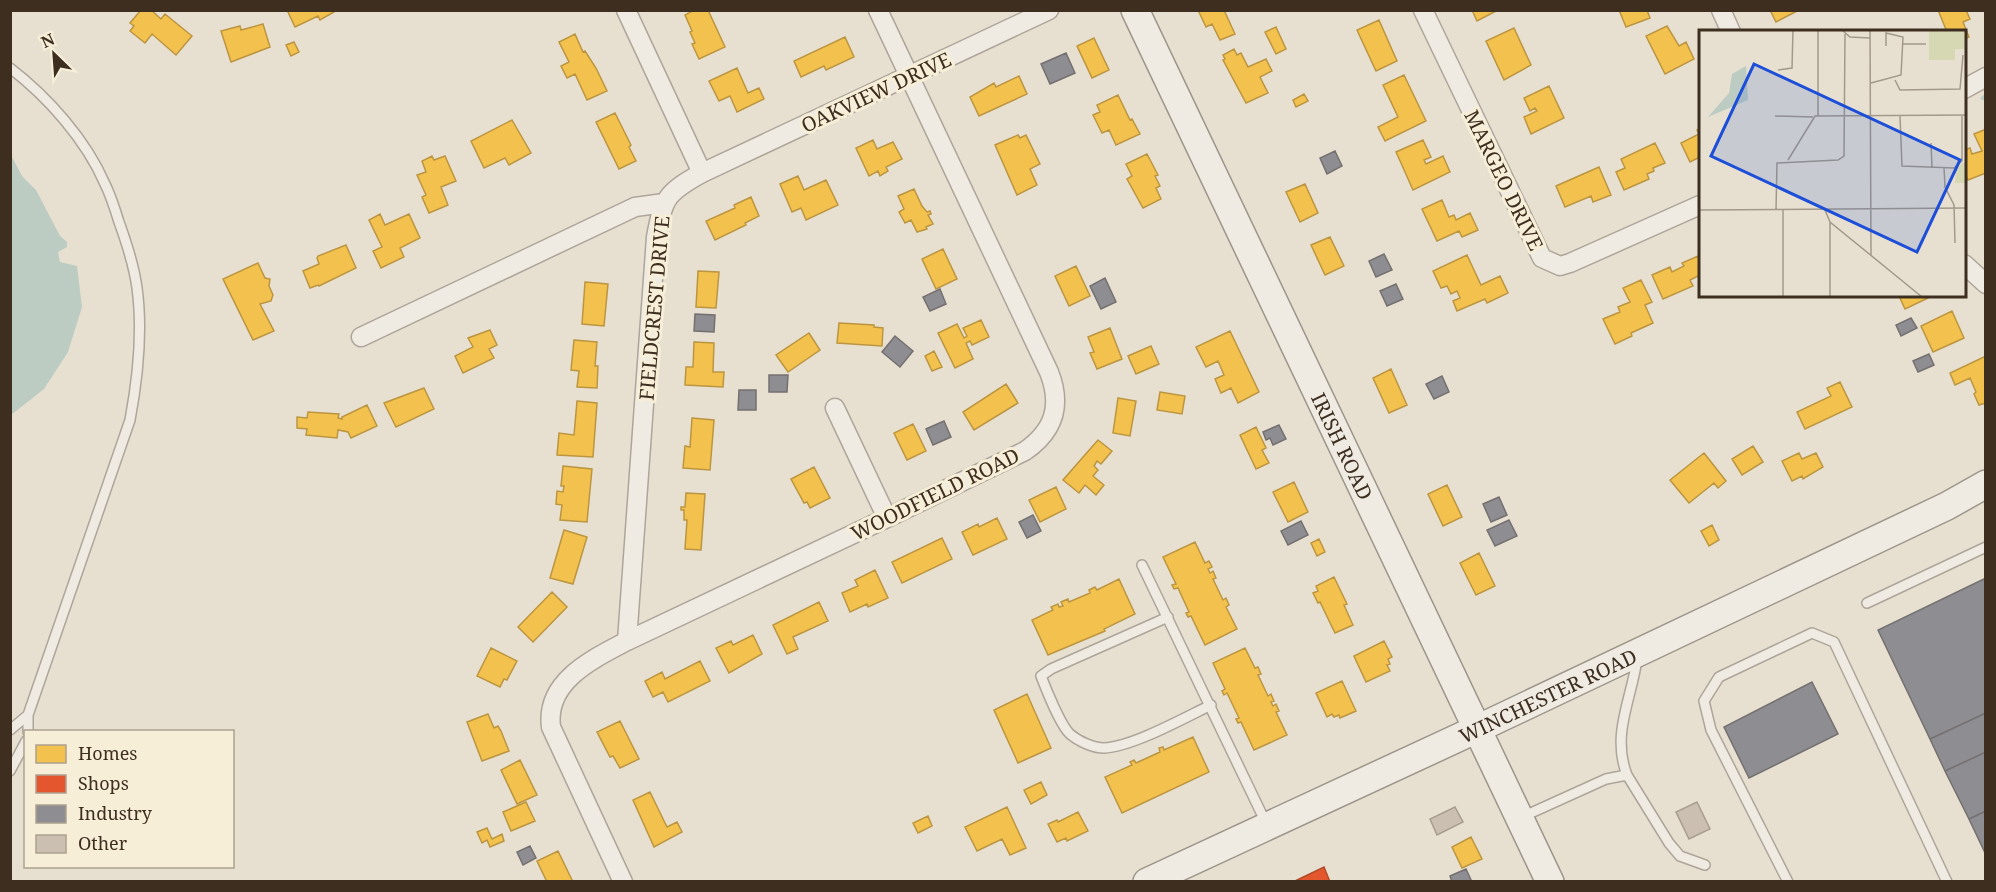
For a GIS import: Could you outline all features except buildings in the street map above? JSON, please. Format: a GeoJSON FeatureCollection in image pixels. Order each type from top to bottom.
{"type":"FeatureCollection","features":[{"type":"Feature","properties":{"kind":"street"},"geometry":{"type":"LineString","coordinates":[[626,10],[702,173]]}},
{"type":"Feature","properties":{"kind":"street","name":"WOODFIELD ROAD"},"geometry":{"type":"LineString","coordinates":[[623,882],[551,727],[553,702],[559,690],[576,671],[627,640],[999,465],[1037,442],[1052,421],[1056,396],[1048,372],[878,10]]}},
{"type":"Feature","properties":{"kind":"street","name":"OAKVIEW DRIVE"},"geometry":{"type":"LineString","coordinates":[[702,173],[1049,10]]}},
{"type":"Feature","properties":{"kind":"street","name":"IRISH ROAD"},"geometry":{"type":"LineString","coordinates":[[1135,10],[1550,882]]}},
{"type":"Feature","properties":{"kind":"street","name":"MARGEO DRIVE"},"geometry":{"type":"LineString","coordinates":[[1423,10],[1542,258],[1560,266],[1570,264],[1699,206]]}},
{"type":"Feature","properties":{"kind":"street"},"geometry":{"type":"LineString","coordinates":[[1721,10],[1730,30]]}},
{"type":"Feature","properties":{"kind":"street"},"geometry":{"type":"LineString","coordinates":[[1966,88],[1986,77]]}},
{"type":"Feature","properties":{"kind":"street","name":"FIELDCREST DRIVE"},"geometry":{"type":"LineString","coordinates":[[627,640],[656,237],[664,203],[675,189],[702,173]]}},
{"type":"Feature","properties":{"kind":"street"},"geometry":{"type":"LineString","coordinates":[[361,337],[635,207],[664,203]]}},
{"type":"Feature","properties":{"kind":"street"},"geometry":{"type":"LineString","coordinates":[[1966,265],[1986,284]]}},
{"type":"Feature","properties":{"kind":"street"},"geometry":{"type":"LineString","coordinates":[[835,408],[887,518]]}},
{"type":"Feature","properties":{"kind":"street","name":"WINCHESTER ROAD"},"geometry":{"type":"LineString","coordinates":[[1147,882],[1477,729],[1947,506],[1986,484]]}},
{"type":"Feature","properties":{"kind":"street","name":"WINCHESTER ROAD"},"geometry":{"type":"LineString","coordinates":[[1947,506],[1986,492]]}},
{"type":"Feature","properties":{"kind":"lane"},"geometry":{"type":"LineString","coordinates":[[10,68],[40,93],[62,117],[83,145],[105,182],[132,262],[137,289],[140,337],[138,379],[130,420],[28,715],[28,730]]}},
{"type":"Feature","properties":{"kind":"lane"},"geometry":{"type":"LineString","coordinates":[[1867,603],[1986,547]]}},
{"type":"Feature","properties":{"kind":"lane"},"geometry":{"type":"LineString","coordinates":[[1142,565],[1267,825]]}},
{"type":"Feature","properties":{"kind":"lane"},"geometry":{"type":"LineString","coordinates":[[1167,617],[1051,669],[1041,676],[1046,688],[1069,733],[1084,743],[1101,748],[1116,747],[1131,742],[1211,705]]}},
{"type":"Feature","properties":{"kind":"lane"},"geometry":{"type":"LineString","coordinates":[[1788,882],[1711,730],[1704,701],[1719,676],[1812,633],[1834,642],[1947,882]]}},
{"type":"Feature","properties":{"kind":"lane"},"geometry":{"type":"LineString","coordinates":[[1638,652],[1621,735],[1623,765],[1669,843],[1680,856],[1705,865]]}},
{"type":"Feature","properties":{"kind":"lane"},"geometry":{"type":"LineString","coordinates":[[10,730],[28,715]]}},
{"type":"Feature","properties":{"kind":"lane"},"geometry":{"type":"LineString","coordinates":[[10,771],[24,745]]}},
{"type":"Feature","properties":{"kind":"lane"},"geometry":{"type":"LineString","coordinates":[[1519,818],[1606,779],[1627,774]]}},
{"type":"Feature","properties":{"kind":"shaded area"},"geometry":{"type":"Polygon","coordinates":[[[11,155],[22,176],[36,190],[60,236],[67,242],[67,247],[58,252],[60,262],[77,266],[82,307],[68,352],[44,389],[11,415],[11,155]]]}}]}
